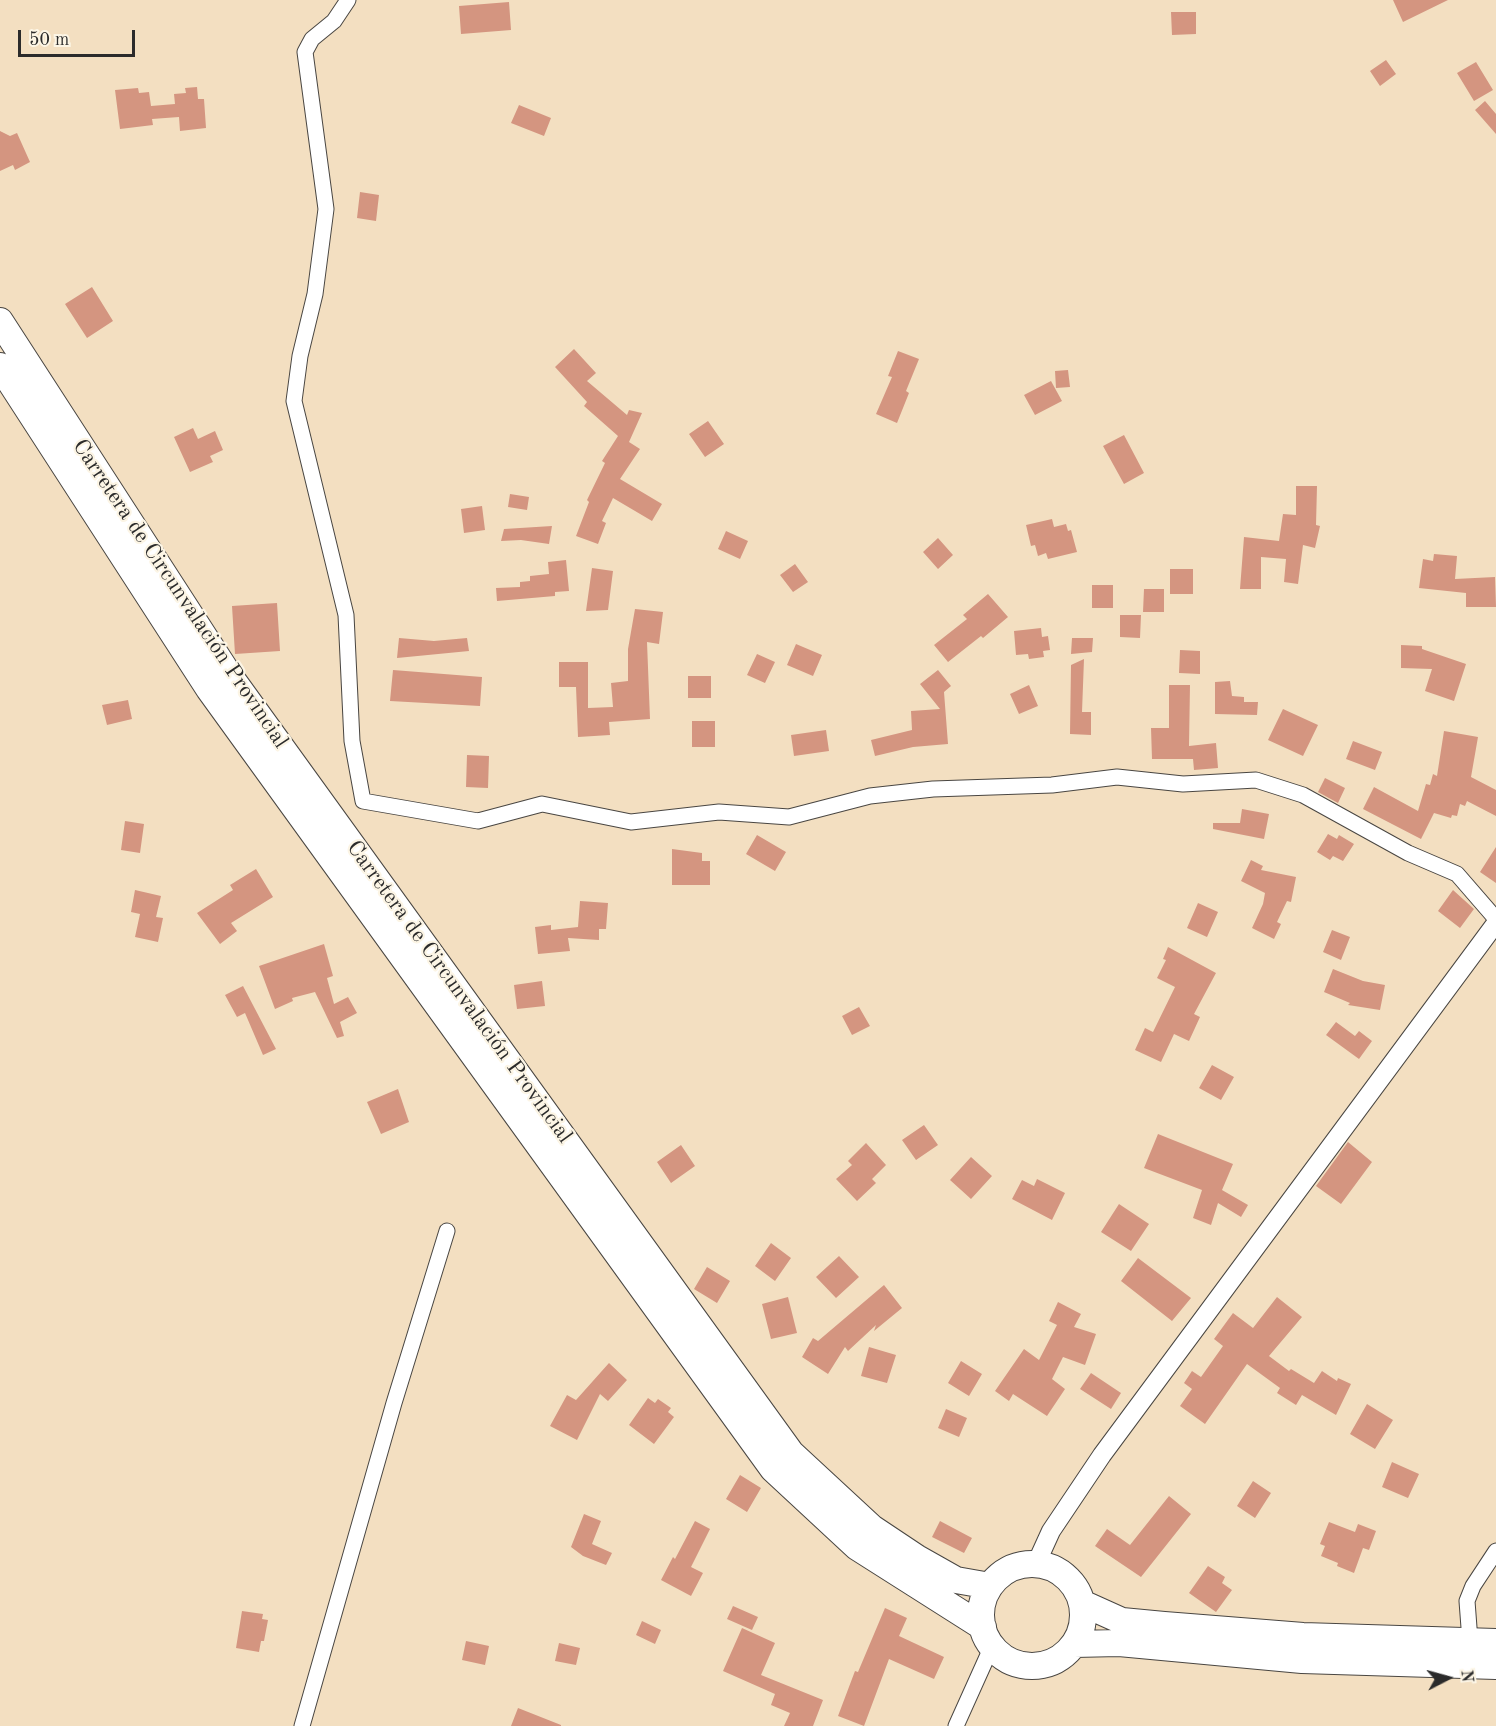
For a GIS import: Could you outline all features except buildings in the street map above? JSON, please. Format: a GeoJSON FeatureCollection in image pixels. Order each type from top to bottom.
{"type":"FeatureCollection","features":[{"type":"Feature","properties":{"kind":"highway","name":"Carretera de Circunvalación Provincial"},"geometry":{"type":"LineString","coordinates":[[0,321],[229,675],[791,1453],[872,1528],[956,1580],[990,1586]]}},
{"type":"Feature","properties":{"kind":"highway","name":"Carretera de Circunvalación Provincial"},"geometry":{"type":"LineString","coordinates":[[0,366],[208,689],[773,1469],[857,1547],[987,1637]]}},
{"type":"Feature","properties":{"kind":"highway"},"geometry":{"type":"LineString","coordinates":[[1036,1564],[1056,1570],[1065,1576],[1078,1593],[1082,1603],[1082,1624],[1068,1652],[1050,1664],[1029,1666],[1008,1660],[987,1637],[982,1606],[990,1586],[1005,1571],[1036,1564]]}},
{"type":"Feature","properties":{"kind":"highway"},"geometry":{"type":"LineString","coordinates":[[1082,1603],[1122,1621],[1143,1623],[1303,1636],[1496,1642]]}},
{"type":"Feature","properties":{"kind":"highway"},"geometry":{"type":"LineString","coordinates":[[1074,1644],[1119,1643],[1302,1660],[1496,1666]]}},
{"type":"Feature","properties":{"kind":"street"},"geometry":{"type":"LineString","coordinates":[[348,0],[333,21],[312,39],[305,52],[326,209],[315,294],[300,356],[294,401],[346,615],[352,741],[363,801],[478,821],[542,804],[632,822],[719,812],[789,817],[870,796],[933,789],[1052,785],[1117,777],[1183,784],[1256,780],[1303,795],[1408,853],[1457,874],[1496,921],[1102,1455],[1051,1532],[1036,1564]]}},
{"type":"Feature","properties":{"kind":"street"},"geometry":{"type":"LineString","coordinates":[[302,1726],[394,1403],[447,1231]]}},
{"type":"Feature","properties":{"kind":"street"},"geometry":{"type":"LineString","coordinates":[[1470,1641],[1467,1601],[1473,1586],[1496,1551]]}},
{"type":"Feature","properties":{"kind":"street"},"geometry":{"type":"LineString","coordinates":[[956,1726],[987,1637]]}}]}
